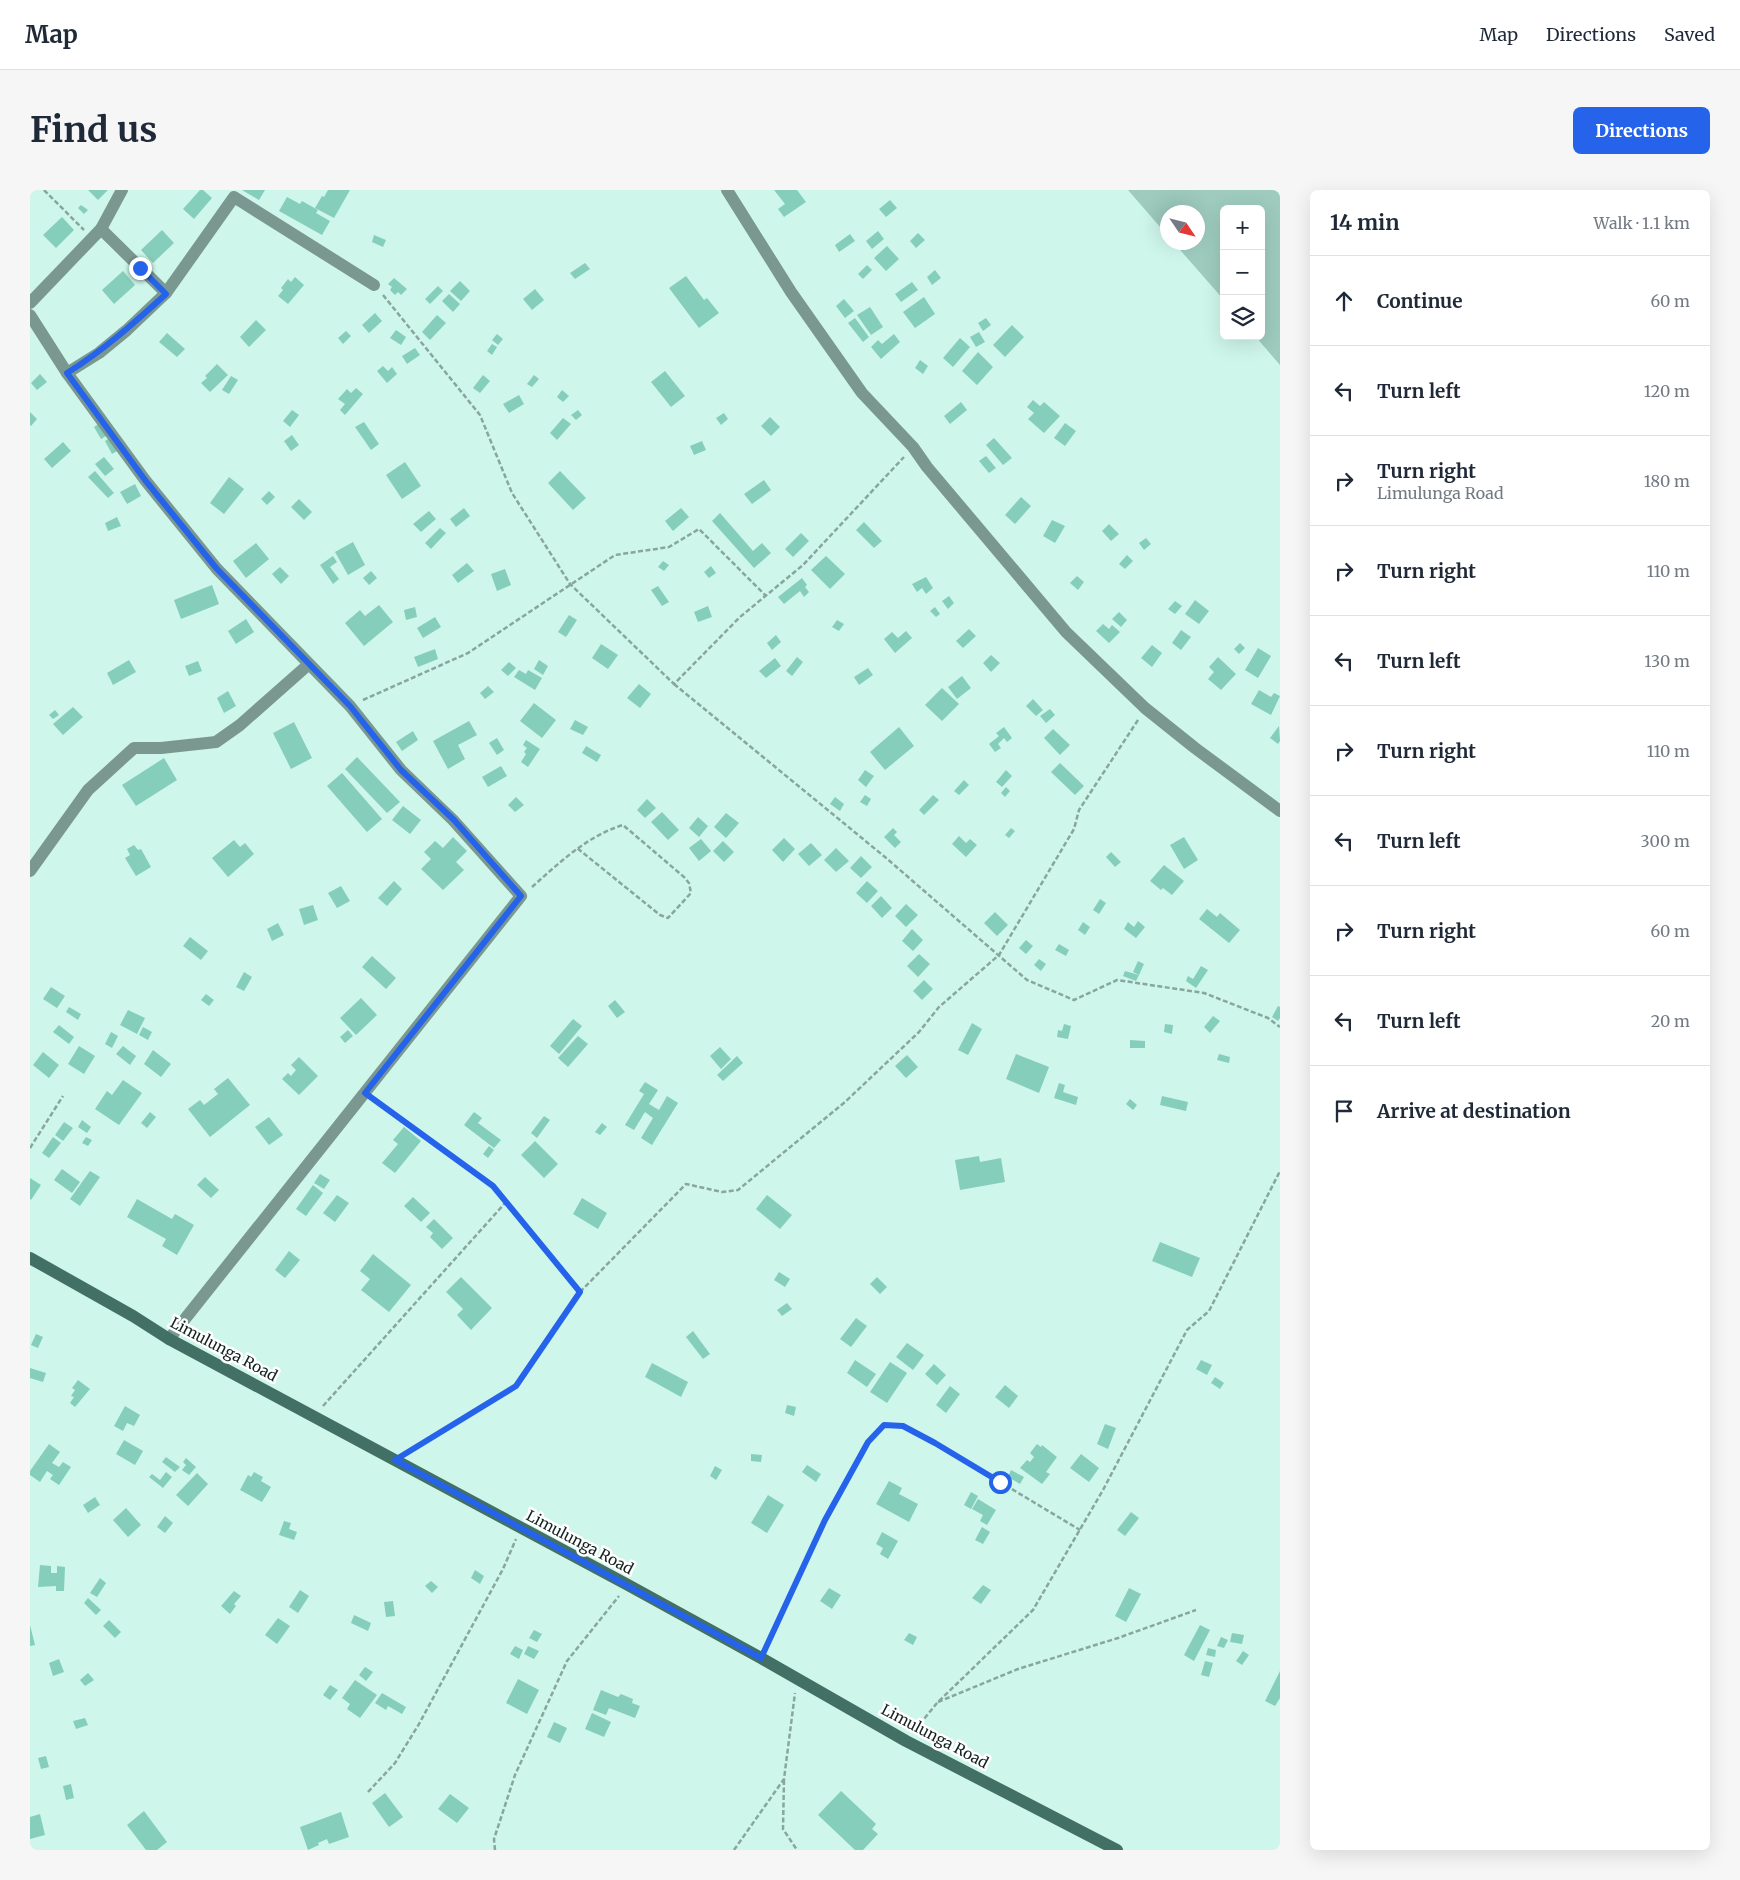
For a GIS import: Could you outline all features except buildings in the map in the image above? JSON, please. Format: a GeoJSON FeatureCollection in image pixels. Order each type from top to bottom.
{"type":"FeatureCollection","features":[{"type":"Feature","properties":{"kind":"main road","name":"Limulunga Road"},"geometry":{"type":"LineString","coordinates":[[30,1258],[133,1316],[169,1339],[628,1585],[906,1740],[1117,1850]]}},
{"type":"Feature","properties":{"kind":"street"},"geometry":{"type":"LineString","coordinates":[[30,303],[101,229],[122,190]]}},
{"type":"Feature","properties":{"kind":"street"},"geometry":{"type":"LineString","coordinates":[[727,190],[790,292],[857,385],[914,447],[927,467],[1066,632],[1145,708],[1280,811]]}},
{"type":"Feature","properties":{"kind":"street"},"geometry":{"type":"LineString","coordinates":[[67,373],[99,353],[166,294],[229,193],[374,285]]}},
{"type":"Feature","properties":{"kind":"street"},"geometry":{"type":"LineString","coordinates":[[101,229],[166,294]]}},
{"type":"Feature","properties":{"kind":"street"},"geometry":{"type":"LineString","coordinates":[[30,315],[67,373],[145,480],[217,569],[350,706],[401,770],[454,820],[521,896],[169,1339]]}},
{"type":"Feature","properties":{"kind":"street"},"geometry":{"type":"LineString","coordinates":[[30,871],[88,790],[134,748],[161,748],[216,742],[240,725],[309,664]]}},
{"type":"Feature","properties":{"kind":"path"},"geometry":{"type":"LineString","coordinates":[[44,190],[92,238]]}},
{"type":"Feature","properties":{"kind":"path"},"geometry":{"type":"LineString","coordinates":[[374,285],[480,416],[512,493],[570,584],[674,684],[885,857],[1027,980],[1074,1000],[1116,980],[1204,993],[1268,1018],[1280,1027]]}},
{"type":"Feature","properties":{"kind":"path"},"geometry":{"type":"LineString","coordinates":[[674,684],[740,617],[802,565],[914,447]]}},
{"type":"Feature","properties":{"kind":"path"},"geometry":{"type":"LineString","coordinates":[[350,706],[468,654],[615,555],[669,547],[699,529],[766,596]]}},
{"type":"Feature","properties":{"kind":"path"},"geometry":{"type":"LineString","coordinates":[[395,1460],[516,1386],[580,1292],[686,1184],[722,1192],[738,1190],[845,1102],[919,1032],[939,1007],[999,955],[1074,829],[1078,810],[1145,708]]}},
{"type":"Feature","properties":{"kind":"path"},"geometry":{"type":"LineString","coordinates":[[521,896],[577,848],[623,825],[684,877],[689,883],[691,893],[668,918],[660,915],[577,848]]}},
{"type":"Feature","properties":{"kind":"path"},"geometry":{"type":"LineString","coordinates":[[365,1093],[493,1186],[580,1292]]}},
{"type":"Feature","properties":{"kind":"path"},"geometry":{"type":"LineString","coordinates":[[30,1148],[63,1096]]}},
{"type":"Feature","properties":{"kind":"path"},"geometry":{"type":"LineString","coordinates":[[906,1740],[937,1703],[1033,1610],[1103,1490],[1187,1330],[1209,1311],[1280,1171]]}},
{"type":"Feature","properties":{"kind":"path"},"geometry":{"type":"LineString","coordinates":[[314,1416],[506,1202]]}},
{"type":"Feature","properties":{"kind":"path"},"geometry":{"type":"LineString","coordinates":[[761,1658],[825,1520],[868,1442],[884,1425],[903,1426],[935,1443],[1080,1530]]}},
{"type":"Feature","properties":{"kind":"path"},"geometry":{"type":"LineString","coordinates":[[368,1792],[395,1763],[419,1724],[503,1569],[521,1529]]}},
{"type":"Feature","properties":{"kind":"path"},"geometry":{"type":"LineString","coordinates":[[495,1850],[494,1839],[515,1775],[567,1661],[628,1585]]}},
{"type":"Feature","properties":{"kind":"path"},"geometry":{"type":"LineString","coordinates":[[937,1703],[1018,1669],[1118,1638],[1196,1610]]}},
{"type":"Feature","properties":{"kind":"path"},"geometry":{"type":"LineString","coordinates":[[796,1679],[784,1779],[783,1829],[797,1850]]}},
{"type":"Feature","properties":{"kind":"path"},"geometry":{"type":"LineString","coordinates":[[734,1850],[784,1779]]}},
{"type":"Feature","properties":{"kind":"green space"},"geometry":{"type":"Polygon","coordinates":[[[1128,190],[1280,190],[1280,365],[1258,340],[1265,340],[1265,205],[1220,205],[1220,295],[1180,250],[1205,250],[1205,205],[1160,205],[1160,227],[1128,190]]]}},
{"type":"Feature","properties":{"kind":"route"},"geometry":{"type":"LineString","coordinates":[[140,268],[166,294],[99,353],[67,373],[145,480],[217,569],[350,706],[401,770],[454,820],[521,896],[365,1093],[493,1186],[580,1292],[516,1386],[395,1460],[761,1658],[825,1520],[868,1442],[884,1425],[903,1426],[1000,1482]]}}]}
